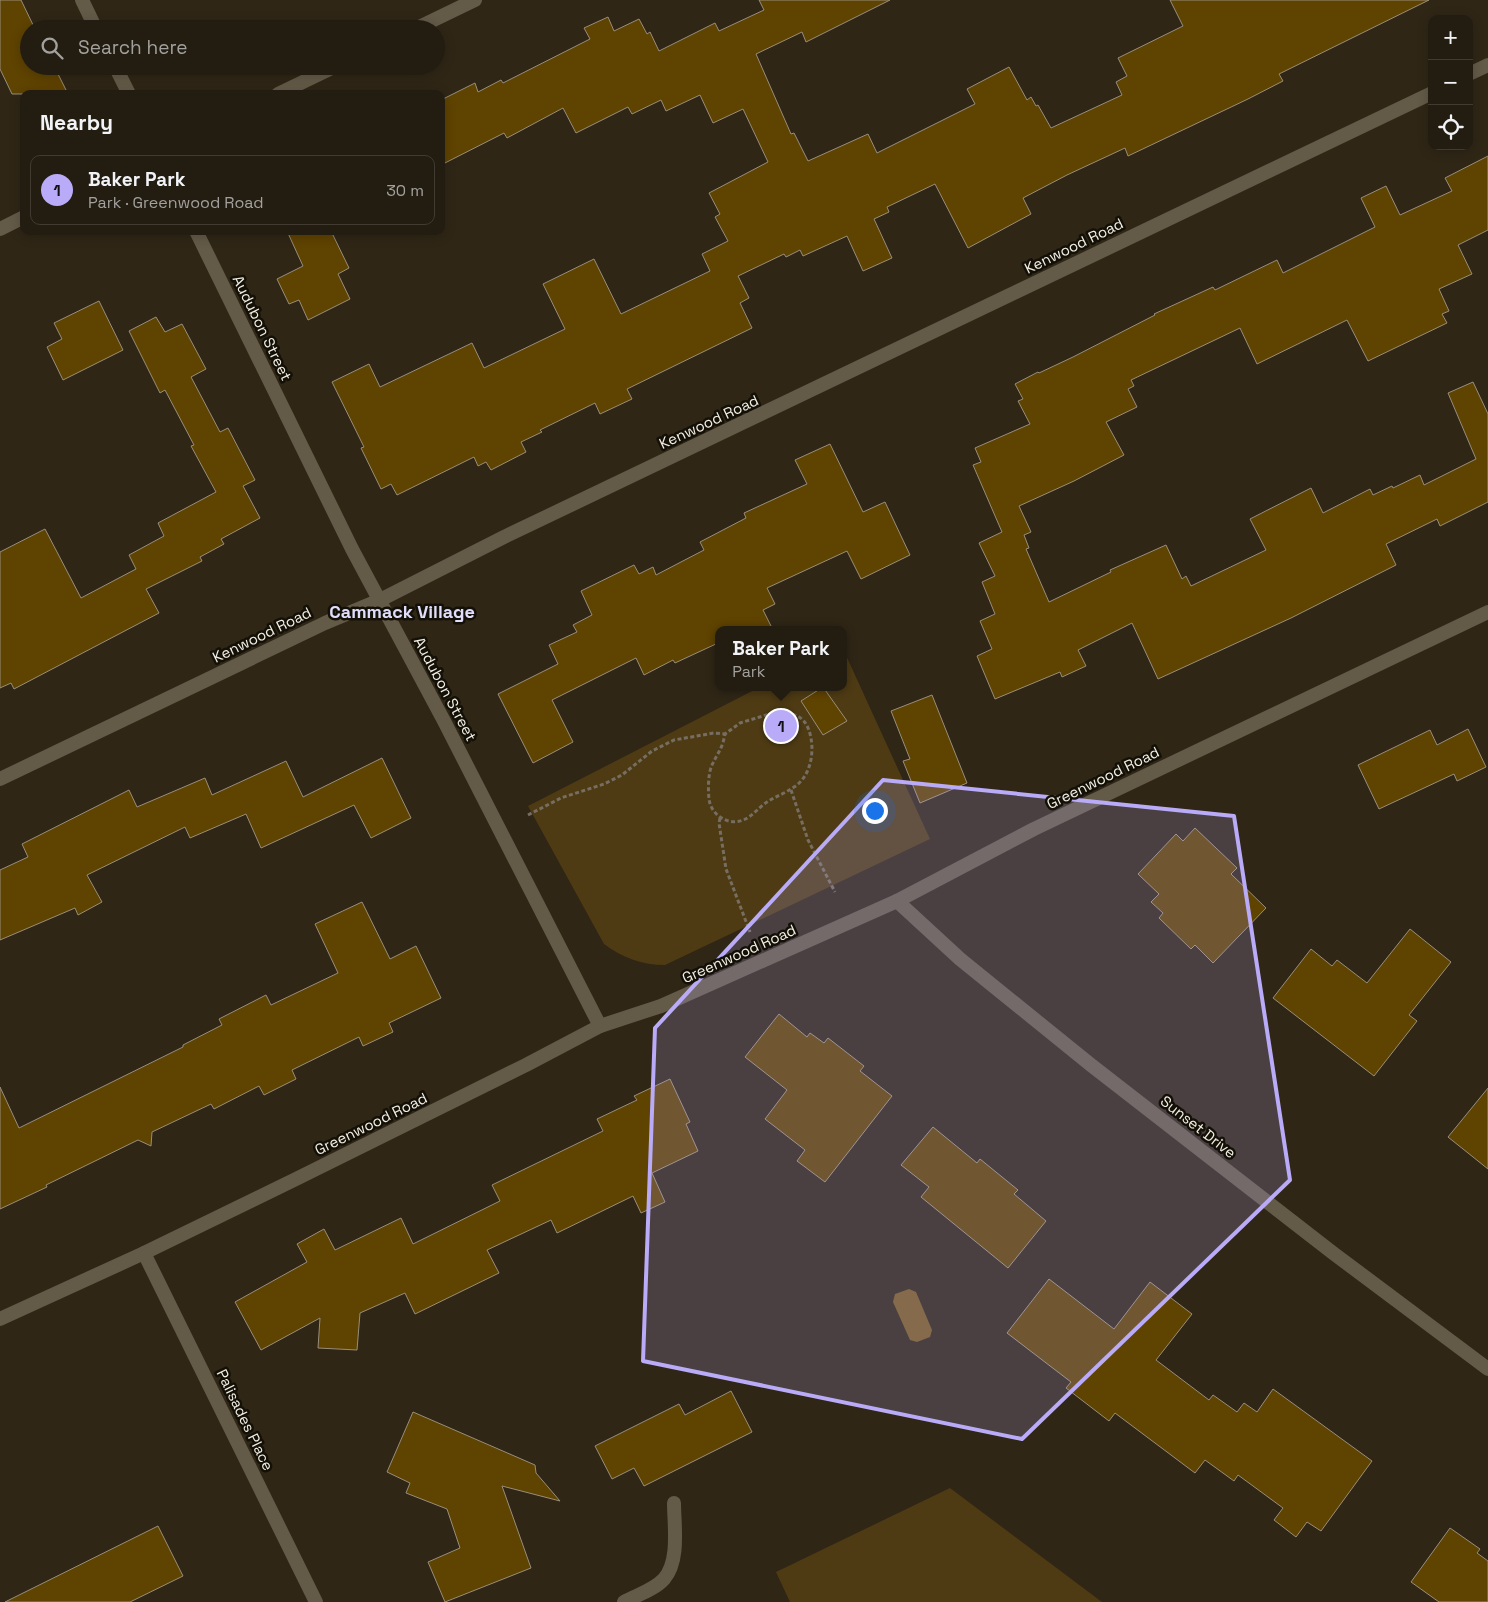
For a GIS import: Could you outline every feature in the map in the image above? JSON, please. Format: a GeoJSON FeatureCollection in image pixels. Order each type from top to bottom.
{"type":"FeatureCollection","features":[{"type":"Feature","properties":{"kind":"street"},"geometry":{"type":"LineString","coordinates":[[82,0],[92,20]]}},
{"type":"Feature","properties":{"kind":"street"},"geometry":{"type":"LineString","coordinates":[[434,20],[475,0]]}},
{"type":"Feature","properties":{"kind":"street"},"geometry":{"type":"LineString","coordinates":[[1473,72],[1488,65]]}},
{"type":"Feature","properties":{"kind":"street"},"geometry":{"type":"LineString","coordinates":[[119,75],[126,90]]}},
{"type":"Feature","properties":{"kind":"street"},"geometry":{"type":"LineString","coordinates":[[286,90],[317,75]]}},
{"type":"Feature","properties":{"kind":"street","name":"Kenwood Road"},"geometry":{"type":"LineString","coordinates":[[0,779],[326,623],[380,600],[504,537],[1428,95]]}},
{"type":"Feature","properties":{"kind":"street"},"geometry":{"type":"LineString","coordinates":[[0,229],[20,220]]}},
{"type":"Feature","properties":{"kind":"street","name":"Audubon Street"},"geometry":{"type":"LineString","coordinates":[[198,235],[352,549],[600,1026]]}},
{"type":"Feature","properties":{"kind":"street","name":"Greenwood Road"},"geometry":{"type":"LineString","coordinates":[[0,1319],[144,1252],[526,1065],[600,1026],[661,1006],[897,901],[1034,829],[1488,612]]}},
{"type":"Feature","properties":{"kind":"street","name":"Sunset Drive"},"geometry":{"type":"LineString","coordinates":[[897,901],[960,959],[1091,1065],[1333,1253],[1488,1369]]}},
{"type":"Feature","properties":{"kind":"street","name":"Palisades Place"},"geometry":{"type":"LineString","coordinates":[[144,1252],[316,1602]]}},
{"type":"Feature","properties":{"kind":"street"},"geometry":{"type":"LineString","coordinates":[[624,1602],[664,1580],[671,1569],[674,1557],[674,1503]]}},
{"type":"Feature","properties":{"kind":"path"},"geometry":{"type":"LineString","coordinates":[[528,814],[561,798],[604,784],[622,775],[652,752],[674,740],[714,733],[725,734],[740,723],[773,713],[792,713],[800,717],[807,725],[810,734],[812,756],[809,767],[796,787],[766,802],[744,820],[720,818],[710,806],[709,791],[711,766],[722,750],[725,734]]}},
{"type":"Feature","properties":{"kind":"path"},"geometry":{"type":"LineString","coordinates":[[790,789],[808,840],[835,892]]}},
{"type":"Feature","properties":{"kind":"path"},"geometry":{"type":"LineString","coordinates":[[720,818],[719,823],[726,869],[750,932]]}},
{"type":"Feature","properties":{"kind":"highlighted area"},"geometry":{"type":"Polygon","coordinates":[[[883,780],[1234,816],[1290,1180],[1022,1439],[643,1361],[655,1028],[883,780]]]}},
{"type":"Feature","properties":{"kind":"shaded area"},"geometry":{"type":"Polygon","coordinates":[[[847,658],[930,839],[665,965],[648,964],[633,960],[604,944],[528,806],[752,691],[847,691],[847,658]]]}},
{"type":"Feature","properties":{"kind":"shaded area"},"geometry":{"type":"Polygon","coordinates":[[[909,1289],[916,1292],[932,1330],[930,1337],[917,1342],[910,1340],[893,1302],[895,1294],[909,1289]]]}},
{"type":"Feature","properties":{"kind":"shaded area"},"geometry":{"type":"Polygon","coordinates":[[[950,1488],[1102,1602],[790,1602],[776,1572],[950,1488]]]}},
{"type":"Feature","properties":{"kind":"building"},"geometry":{"type":"Polygon","coordinates":[[[0,0],[21,0],[31,20],[20,20],[20,75],[58,75],[66,90],[20,90],[20,94],[12,94],[0,69],[0,0]]]}},
{"type":"Feature","properties":{"kind":"building"},"geometry":{"type":"Polygon","coordinates":[[[759,0],[890,0],[806,42],[802,32],[756,54],[791,134],[794,133],[808,161],[868,134],[877,153],[975,104],[967,89],[1009,67],[1027,100],[1031,97],[1036,106],[1038,105],[1051,128],[1122,95],[1116,82],[1127,76],[1118,58],[1183,26],[1170,0],[1429,0],[1279,74],[1283,81],[1248,99],[1128,156],[1125,148],[1023,198],[1031,214],[968,248],[935,184],[887,207],[889,212],[874,219],[892,258],[863,271],[847,236],[803,256],[800,250],[786,257],[784,254],[738,276],[749,298],[740,303],[752,328],[627,389],[632,399],[600,414],[595,403],[540,430],[542,432],[521,442],[526,452],[491,470],[486,462],[478,466],[474,457],[397,495],[391,484],[381,489],[361,448],[364,447],[332,382],[369,364],[380,387],[472,343],[484,368],[565,329],[543,284],[594,259],[621,314],[710,271],[702,254],[728,241],[715,217],[720,214],[709,193],[768,162],[743,109],[713,123],[700,95],[666,111],[661,100],[632,114],[628,107],[576,133],[563,108],[507,138],[504,133],[445,163],[445,98],[475,83],[478,92],[501,80],[503,83],[590,39],[584,28],[608,17],[614,31],[639,19],[647,34],[650,32],[659,51],[715,23],[719,31],[764,10],[759,0]]]}},
{"type":"Feature","properties":{"kind":"building"},"geometry":{"type":"Polygon","coordinates":[[[1488,156],[1488,230],[1458,245],[1472,274],[1439,289],[1449,311],[1442,314],[1447,323],[1368,361],[1347,320],[1257,364],[1240,328],[1131,380],[1134,386],[1128,389],[1137,407],[1106,422],[1124,455],[1074,481],[1019,506],[1031,532],[1024,535],[1029,548],[1026,549],[1049,602],[1111,572],[1110,570],[1166,545],[1182,579],[1186,576],[1191,586],[1266,550],[1250,519],[1311,488],[1323,513],[1370,489],[1373,495],[1420,475],[1424,485],[1476,459],[1448,393],[1473,382],[1488,414],[1488,502],[1440,526],[1437,519],[1386,544],[1396,565],[1291,618],[1158,679],[1132,623],[1078,650],[1086,666],[1062,677],[1060,672],[995,699],[977,656],[992,649],[980,621],[995,614],[982,582],[995,576],[979,543],[1002,532],[973,465],[981,462],[975,448],[1030,424],[1018,401],[1023,399],[1015,384],[1073,357],[1154,314],[1213,287],[1215,290],[1277,260],[1283,273],[1375,227],[1361,198],[1386,186],[1400,215],[1452,191],[1445,178],[1488,156]]]}},
{"type":"Feature","properties":{"kind":"building"},"geometry":{"type":"Polygon","coordinates":[[[289,235],[333,235],[349,268],[338,274],[350,299],[308,320],[299,300],[289,304],[277,279],[303,266],[289,235]]]}},
{"type":"Feature","properties":{"kind":"building"},"geometry":{"type":"Polygon","coordinates":[[[99,301],[123,350],[63,380],[47,347],[62,339],[54,323],[99,301]]]}},
{"type":"Feature","properties":{"kind":"building"},"geometry":{"type":"Polygon","coordinates":[[[156,317],[165,332],[182,324],[206,369],[191,377],[220,432],[228,428],[255,480],[243,486],[260,518],[221,539],[224,544],[200,557],[202,561],[146,589],[159,613],[14,689],[11,683],[0,688],[0,552],[45,529],[81,598],[136,569],[129,555],[164,536],[158,523],[216,492],[191,446],[194,445],[165,390],[160,393],[129,331],[156,317]]]}},
{"type":"Feature","properties":{"kind":"building"},"geometry":{"type":"Polygon","coordinates":[[[830,444],[863,512],[885,502],[910,555],[861,579],[847,551],[767,588],[775,604],[763,610],[771,626],[715,626],[715,644],[675,663],[673,660],[644,675],[636,658],[552,700],[573,742],[533,763],[498,694],[558,664],[549,645],[577,632],[573,625],[592,615],[581,591],[634,565],[639,574],[653,567],[656,575],[704,550],[700,542],[746,518],[744,513],[807,484],[795,460],[830,444]]]}},
{"type":"Feature","properties":{"kind":"building"},"geometry":{"type":"Polygon","coordinates":[[[817,691],[826,691],[847,721],[823,735],[801,701],[817,691]]]}},
{"type":"Feature","properties":{"kind":"building"},"geometry":{"type":"Polygon","coordinates":[[[932,695],[967,783],[920,803],[903,761],[910,759],[891,711],[932,695]]]}},
{"type":"Feature","properties":{"kind":"building"},"geometry":{"type":"Polygon","coordinates":[[[1468,729],[1486,767],[1457,781],[1454,774],[1379,809],[1358,765],[1430,730],[1437,745],[1468,729]]]}},
{"type":"Feature","properties":{"kind":"building"},"geometry":{"type":"Polygon","coordinates":[[[382,758],[411,818],[371,838],[354,805],[261,848],[246,814],[190,838],[185,827],[87,875],[102,902],[78,915],[75,908],[0,940],[0,870],[28,857],[22,844],[129,790],[137,807],[205,778],[212,795],[286,761],[303,797],[382,758]]]}},
{"type":"Feature","properties":{"kind":"building"},"geometry":{"type":"Polygon","coordinates":[[[1195,828],[1237,868],[1231,874],[1266,908],[1213,963],[1195,945],[1191,949],[1159,918],[1163,913],[1151,902],[1159,894],[1138,874],[1176,834],[1183,841],[1195,828]]]}},
{"type":"Feature","properties":{"kind":"building"},"geometry":{"type":"Polygon","coordinates":[[[362,902],[390,959],[416,946],[441,998],[389,1023],[393,1032],[363,1046],[359,1037],[292,1070],[296,1079],[264,1095],[259,1086],[214,1109],[211,1104],[152,1132],[151,1146],[138,1140],[0,1209],[0,1087],[19,1128],[183,1047],[183,1045],[222,1025],[219,1019],[266,995],[271,1005],[338,973],[315,924],[362,902]]]}},
{"type":"Feature","properties":{"kind":"building"},"geometry":{"type":"Polygon","coordinates":[[[1410,929],[1451,962],[1409,1015],[1417,1021],[1374,1076],[1273,998],[1311,949],[1332,966],[1337,960],[1367,983],[1410,929]]]}},
{"type":"Feature","properties":{"kind":"building"},"geometry":{"type":"Polygon","coordinates":[[[779,1014],[807,1037],[810,1033],[824,1043],[828,1038],[864,1066],[860,1071],[892,1096],[825,1182],[797,1161],[805,1150],[765,1119],[787,1090],[745,1057],[779,1014]]]}},
{"type":"Feature","properties":{"kind":"building"},"geometry":{"type":"Polygon","coordinates":[[[670,1079],[690,1122],[686,1124],[698,1151],[652,1173],[665,1202],[641,1213],[633,1196],[557,1233],[551,1220],[487,1250],[499,1273],[415,1314],[405,1293],[360,1313],[357,1350],[318,1348],[320,1318],[261,1350],[235,1302],[307,1262],[297,1244],[324,1229],[335,1250],[401,1218],[413,1244],[500,1201],[492,1185],[603,1131],[597,1119],[637,1100],[634,1096],[670,1079]]]}},
{"type":"Feature","properties":{"kind":"building"},"geometry":{"type":"Polygon","coordinates":[[[1488,1088],[1488,1169],[1448,1137],[1488,1088]]]}},
{"type":"Feature","properties":{"kind":"building"},"geometry":{"type":"Polygon","coordinates":[[[933,1127],[977,1163],[980,1159],[1018,1190],[1014,1194],[1046,1221],[1008,1268],[921,1197],[929,1187],[901,1165],[933,1127]]]}},
{"type":"Feature","properties":{"kind":"building"},"geometry":{"type":"Polygon","coordinates":[[[1049,1279],[1114,1329],[1150,1282],[1192,1314],[1156,1360],[1209,1400],[1213,1395],[1237,1412],[1244,1403],[1257,1412],[1273,1389],[1372,1461],[1321,1531],[1307,1522],[1296,1537],[1274,1520],[1283,1508],[1238,1475],[1234,1481],[1205,1460],[1195,1473],[1115,1413],[1109,1421],[1066,1388],[1071,1382],[1007,1333],[1049,1279]]]}},
{"type":"Feature","properties":{"kind":"building"},"geometry":{"type":"Polygon","coordinates":[[[731,1391],[752,1432],[644,1486],[634,1468],[612,1479],[595,1446],[679,1404],[685,1415],[731,1391]]]}},
{"type":"Feature","properties":{"kind":"building"},"geometry":{"type":"Polygon","coordinates":[[[413,1412],[535,1465],[536,1473],[560,1501],[502,1486],[531,1568],[445,1602],[428,1562],[460,1548],[447,1509],[406,1493],[410,1483],[387,1472],[413,1412]]]}},
{"type":"Feature","properties":{"kind":"building"},"geometry":{"type":"Polygon","coordinates":[[[158,1526],[183,1576],[130,1602],[5,1602],[158,1526]]]}},
{"type":"Feature","properties":{"kind":"building"},"geometry":{"type":"Polygon","coordinates":[[[1450,1528],[1480,1549],[1477,1553],[1488,1561],[1488,1602],[1439,1602],[1411,1582],[1450,1528]]]}},
{"type":"Feature","properties":{"kind":"place","name":"Baker Park"},"geometry":{"type":"Point","coordinates":[781,726]}},
{"type":"Feature","properties":{"kind":"district","name":"Cammack Village"},"geometry":{"type":"Point","coordinates":[402,612]}}]}
